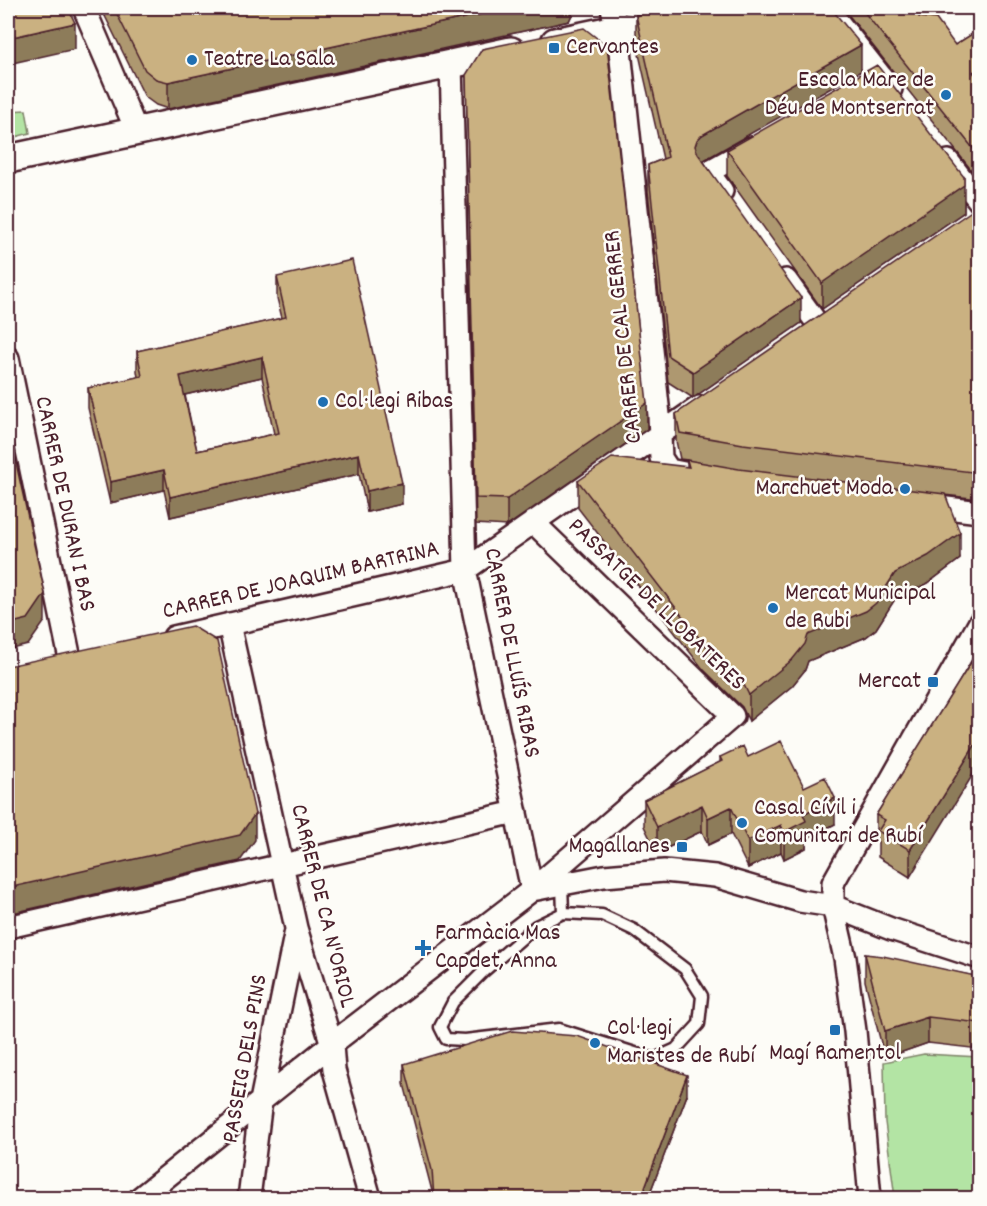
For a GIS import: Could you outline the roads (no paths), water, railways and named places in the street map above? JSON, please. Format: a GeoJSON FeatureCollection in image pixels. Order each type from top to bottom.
{"type":"FeatureCollection","features":[{"type":"Feature","properties":{"kind":"street"},"geometry":{"type":"LineString","coordinates":[[84,8],[137,132]]}},
{"type":"Feature","properties":{"kind":"street"},"geometry":{"type":"LineString","coordinates":[[8,159],[451,64],[615,18],[715,8]]}},
{"type":"Feature","properties":{"kind":"street"},"geometry":{"type":"LineString","coordinates":[[827,8],[902,102]]}},
{"type":"Feature","properties":{"kind":"street","name":"CARRER DE CAL GERRER"},"geometry":{"type":"LineString","coordinates":[[615,18],[661,458],[669,470],[707,477]]}},
{"type":"Feature","properties":{"kind":"street","name":"CARRER DE LLUÍS RIBAS"},"geometry":{"type":"LineString","coordinates":[[451,64],[465,570],[532,890]]}},
{"type":"Feature","properties":{"kind":"street"},"geometry":{"type":"LineString","coordinates":[[860,87],[880,75]]}},
{"type":"Feature","properties":{"kind":"street"},"geometry":{"type":"LineString","coordinates":[[735,210],[708,172],[769,138]]}},
{"type":"Feature","properties":{"kind":"street"},"geometry":{"type":"LineString","coordinates":[[937,148],[980,202]]}},
{"type":"Feature","properties":{"kind":"street"},"geometry":{"type":"LineString","coordinates":[[777,268],[819,326]]}},
{"type":"Feature","properties":{"kind":"street"},"geometry":{"type":"LineString","coordinates":[[800,338],[838,313]]}},
{"type":"Feature","properties":{"kind":"street","name":"CARRER DE DURAN I BAS"},"geometry":{"type":"LineString","coordinates":[[8,358],[70,660]]}},
{"type":"Feature","properties":{"kind":"street"},"geometry":{"type":"LineString","coordinates":[[465,570],[716,396]]}},
{"type":"Feature","properties":{"kind":"street"},"geometry":{"type":"LineString","coordinates":[[908,503],[980,512]]}},
{"type":"Feature","properties":{"kind":"street","name":"PASSATGE DE LLOBATERES"},"geometry":{"type":"LineString","coordinates":[[532,890],[733,716],[533,522]]}},
{"type":"Feature","properties":{"kind":"street","name":"CARRER DE JOAQUIM BARTRINA"},"geometry":{"type":"LineString","coordinates":[[150,642],[465,570]]}},
{"type":"Feature","properties":{"kind":"street"},"geometry":{"type":"LineString","coordinates":[[870,1198],[855,1031],[845,958],[833,906],[833,883],[980,622]]}},
{"type":"Feature","properties":{"kind":"street","name":"CARRER DE CA N'ORIOL"},"geometry":{"type":"LineString","coordinates":[[229,624],[296,928],[332,1045],[334,1070],[370,1198]]}},
{"type":"Feature","properties":{"kind":"street"},"geometry":{"type":"LineString","coordinates":[[49,664],[93,654]]}},
{"type":"Feature","properties":{"kind":"street"},"geometry":{"type":"LineString","coordinates":[[8,927],[516,812]]}},
{"type":"Feature","properties":{"kind":"street"},"geometry":{"type":"LineString","coordinates":[[140,1198],[532,890],[604,876],[664,871],[715,876],[800,901],[833,906],[891,929],[980,958]]}},
{"type":"Feature","properties":{"kind":"street","name":"PASSEIG DELS PINS"},"geometry":{"type":"LineString","coordinates":[[249,1198],[261,1101],[296,928]]}},
{"type":"Feature","properties":{"kind":"lane"},"geometry":{"type":"LineString","coordinates":[[562,884],[563,913]]}},
{"type":"Feature","properties":{"kind":"lane"},"geometry":{"type":"LineString","coordinates":[[563,913],[602,915],[626,926],[685,969],[702,996],[699,1024],[676,1049],[654,1059],[559,1029],[465,1040],[446,1039],[440,1027],[453,1002],[484,971],[536,926],[563,913]]}},
{"type":"Feature","properties":{"kind":"place","name":"Cervantes"},"geometry":{"type":"Point","coordinates":[554,48]}},
{"type":"Feature","properties":{"kind":"place","name":"Teatre La Sala"},"geometry":{"type":"Point","coordinates":[192,60]}},
{"type":"Feature","properties":{"kind":"place","name":"Escola Mare de Déu de Montserrat"},"geometry":{"type":"Point","coordinates":[946,95]}},
{"type":"Feature","properties":{"kind":"place","name":"Col·legi Ribas"},"geometry":{"type":"Point","coordinates":[323,402]}},
{"type":"Feature","properties":{"kind":"place","name":"Marchuet Moda"},"geometry":{"type":"Point","coordinates":[905,489]}},
{"type":"Feature","properties":{"kind":"place","name":"Mercat Municipal de Rubi"},"geometry":{"type":"Point","coordinates":[773,608]}},
{"type":"Feature","properties":{"kind":"place","name":"Mercat"},"geometry":{"type":"Point","coordinates":[933,682]}},
{"type":"Feature","properties":{"kind":"place","name":"Casal Cívil i Comunitari de Rubí"},"geometry":{"type":"Point","coordinates":[742,823]}},
{"type":"Feature","properties":{"kind":"place","name":"Magallanes"},"geometry":{"type":"Point","coordinates":[682,847]}},
{"type":"Feature","properties":{"kind":"place","name":"Farmàcia Mas Capdet, Anna"},"geometry":{"type":"Point","coordinates":[423,948]}},
{"type":"Feature","properties":{"kind":"place","name":"Magí Ramentol"},"geometry":{"type":"Point","coordinates":[835,1030]}},
{"type":"Feature","properties":{"kind":"place","name":"Col·legi Maristes de Rubí"},"geometry":{"type":"Point","coordinates":[595,1043]}}]}
